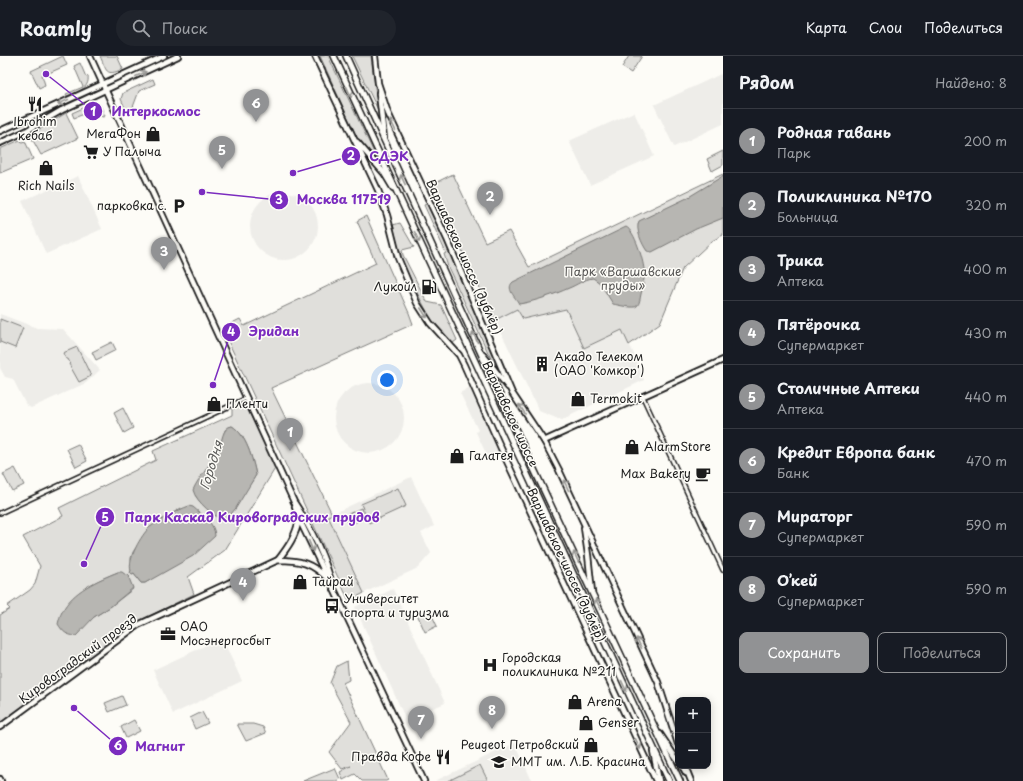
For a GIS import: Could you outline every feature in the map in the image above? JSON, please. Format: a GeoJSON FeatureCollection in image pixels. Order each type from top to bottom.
{"type":"FeatureCollection","features":[{"type":"Feature","properties":{"kind":"main road","name":"Варшавское шоссе"},"geometry":{"type":"LineString","coordinates":[[334,56],[669,781]]}},
{"type":"Feature","properties":{"kind":"main road","name":"Варшавское шоссе"},"geometry":{"type":"LineString","coordinates":[[346,56],[518,435],[680,781]]}},
{"type":"Feature","properties":{"kind":"street"},"geometry":{"type":"LineString","coordinates":[[90,56],[294,502],[299,519],[318,561],[333,586]]}},
{"type":"Feature","properties":{"kind":"street"},"geometry":{"type":"LineString","coordinates":[[0,131],[164,56]]}},
{"type":"Feature","properties":{"kind":"street"},"geometry":{"type":"LineString","coordinates":[[0,143],[26,131],[62,110],[178,56]]}},
{"type":"Feature","properties":{"kind":"street","name":"Варшавское шоссе (дублёр)"},"geometry":{"type":"LineString","coordinates":[[315,56],[378,190],[387,215],[398,258],[417,302],[430,323],[459,355],[506,461],[657,781]]}},
{"type":"Feature","properties":{"kind":"street","name":"Варшавское шоссе (дублёр)"},"geometry":{"type":"LineString","coordinates":[[375,56],[378,83],[388,113],[447,239],[512,393],[544,441],[559,470],[658,682],[675,735]]}},
{"type":"Feature","properties":{"kind":"street"},"geometry":{"type":"LineString","coordinates":[[378,83],[384,140]]}},
{"type":"Feature","properties":{"kind":"street"},"geometry":{"type":"LineString","coordinates":[[351,135],[361,149],[384,173],[401,202]]}},
{"type":"Feature","properties":{"kind":"street"},"geometry":{"type":"LineString","coordinates":[[482,354],[512,393]]}},
{"type":"Feature","properties":{"kind":"street"},"geometry":{"type":"LineString","coordinates":[[544,441],[723,360]]}},
{"type":"Feature","properties":{"kind":"street"},"geometry":{"type":"LineString","coordinates":[[643,397],[723,570]]}},
{"type":"Feature","properties":{"kind":"street"},"geometry":{"type":"LineString","coordinates":[[0,513],[247,398]]}},
{"type":"Feature","properties":{"kind":"street"},"geometry":{"type":"LineString","coordinates":[[294,502],[313,535],[333,586],[424,781]]}},
{"type":"Feature","properties":{"kind":"street"},"geometry":{"type":"LineString","coordinates":[[278,560],[289,546],[296,533],[299,519]]}},
{"type":"Feature","properties":{"kind":"street"},"geometry":{"type":"LineString","coordinates":[[582,520],[592,592]]}},
{"type":"Feature","properties":{"kind":"street"},"geometry":{"type":"LineString","coordinates":[[296,533],[305,532],[313,535]]}},
{"type":"Feature","properties":{"kind":"street"},"geometry":{"type":"LineString","coordinates":[[289,546],[288,552],[294,560]]}},
{"type":"Feature","properties":{"kind":"street"},"geometry":{"type":"LineString","coordinates":[[310,564],[318,561],[321,555]]}},
{"type":"Feature","properties":{"kind":"street"},"geometry":{"type":"LineString","coordinates":[[278,560],[294,560],[310,564],[328,579]]}},
{"type":"Feature","properties":{"kind":"street","name":"Кировоградский проезд"},"geometry":{"type":"LineString","coordinates":[[0,727],[138,625],[278,560]]}},
{"type":"Feature","properties":{"kind":"street"},"geometry":{"type":"LineString","coordinates":[[656,728],[675,756]]}},
{"type":"Feature","properties":{"kind":"street"},"geometry":{"type":"LineString","coordinates":[[653,747],[657,781]]}},
{"type":"Feature","properties":{"kind":"street"},"geometry":{"type":"LineString","coordinates":[[684,769],[691,780]]}},
{"type":"Feature","properties":{"kind":"street"},"geometry":{"type":"LineString","coordinates":[[687,769],[691,780]]}},
{"type":"Feature","properties":{"kind":"shaded area"},"geometry":{"type":"Polygon","coordinates":[[[721,74],[723,79],[723,124],[674,147],[654,105],[721,74]]]}},
{"type":"Feature","properties":{"kind":"shaded area"},"geometry":{"type":"Polygon","coordinates":[[[634,112],[654,156],[590,185],[569,141],[634,112]]]}},
{"type":"Feature","properties":{"kind":"shaded area"},"geometry":{"type":"Polygon","coordinates":[[[78,176],[102,229],[46,254],[22,201],[78,176]]]}},
{"type":"Feature","properties":{"kind":"shaded area"},"geometry":{"type":"Polygon","coordinates":[[[284,192],[297,195],[308,202],[315,213],[318,226],[315,239],[308,250],[297,257],[284,260],[271,257],[260,250],[253,239],[250,226],[253,213],[260,202],[271,195],[284,192]]]}},
{"type":"Feature","properties":{"kind":"shaded area"},"geometry":{"type":"Polygon","coordinates":[[[517,309],[523,319],[567,309],[585,348],[622,329],[644,380],[563,419],[556,418],[539,411],[495,320],[517,309]]]}},
{"type":"Feature","properties":{"kind":"shaded area"},"geometry":{"type":"Polygon","coordinates":[[[0,314],[37,328],[63,329],[100,370],[86,383],[31,408],[26,405],[13,379],[5,377],[0,368],[0,314]]]}},
{"type":"Feature","properties":{"kind":"shaded area"},"geometry":{"type":"Polygon","coordinates":[[[369,383],[382,386],[394,393],[401,405],[404,418],[401,431],[394,443],[382,450],[369,453],[356,450],[344,443],[337,431],[334,418],[337,405],[344,393],[356,386],[369,383]]]}},
{"type":"Feature","properties":{"kind":"shaded area"},"geometry":{"type":"Polygon","coordinates":[[[470,387],[500,455],[489,460],[476,432],[478,430],[460,393],[470,387]]]}},
{"type":"Feature","properties":{"kind":"shaded area"},"geometry":{"type":"Polygon","coordinates":[[[411,477],[434,526],[421,533],[431,553],[418,568],[364,593],[328,516],[411,477]]]}},
{"type":"Feature","properties":{"kind":"shaded area"},"geometry":{"type":"Polygon","coordinates":[[[393,589],[445,703],[406,720],[355,607],[393,589]]]}},
{"type":"Feature","properties":{"kind":"shaded area"},"geometry":{"type":"Polygon","coordinates":[[[222,638],[242,681],[173,714],[153,670],[222,638]]]}},
{"type":"Feature","properties":{"kind":"shaded area","name":"ММТ им. Л.Б. Красина"},"geometry":{"type":"Polygon","coordinates":[[[515,743],[532,781],[435,781],[515,743]]]}},
{"type":"Feature","properties":{"kind":"green space"},"geometry":{"type":"Polygon","coordinates":[[[63,56],[67,65],[49,73],[48,70],[44,72],[45,74],[42,75],[45,85],[39,88],[31,71],[63,56]]]}},
{"type":"Feature","properties":{"kind":"green space"},"geometry":{"type":"Polygon","coordinates":[[[100,56],[117,56],[123,69],[113,72],[107,71],[100,56]]]}},
{"type":"Feature","properties":{"kind":"green space"},"geometry":{"type":"Polygon","coordinates":[[[320,56],[328,56],[376,157],[375,159],[359,142],[320,56]]]}},
{"type":"Feature","properties":{"kind":"green space"},"geometry":{"type":"Polygon","coordinates":[[[352,56],[371,56],[378,110],[352,56]]]}},
{"type":"Feature","properties":{"kind":"green space"},"geometry":{"type":"Polygon","coordinates":[[[629,56],[642,56],[631,73],[622,67],[629,56]]]}},
{"type":"Feature","properties":{"kind":"green space"},"geometry":{"type":"Polygon","coordinates":[[[80,63],[86,77],[88,76],[87,84],[82,89],[67,96],[66,94],[83,87],[74,66],[80,63]]]}},
{"type":"Feature","properties":{"kind":"green space"},"geometry":{"type":"Polygon","coordinates":[[[153,79],[155,84],[139,91],[133,107],[126,110],[121,99],[123,93],[153,79]]]}},
{"type":"Feature","properties":{"kind":"green space"},"geometry":{"type":"Polygon","coordinates":[[[94,103],[100,105],[105,116],[103,117],[89,112],[74,118],[72,113],[94,103]]]}},
{"type":"Feature","properties":{"kind":"green space"},"geometry":{"type":"Polygon","coordinates":[[[66,113],[78,138],[41,155],[30,135],[66,113]]]}},
{"type":"Feature","properties":{"kind":"green space"},"geometry":{"type":"Polygon","coordinates":[[[20,140],[22,142],[25,141],[33,159],[0,173],[0,149],[20,140]]]}},
{"type":"Feature","properties":{"kind":"green space"},"geometry":{"type":"Polygon","coordinates":[[[723,151],[723,165],[712,171],[707,159],[723,151]]]}},
{"type":"Feature","properties":{"kind":"green space","name":"Парк «Варшавские пруды»"},"geometry":{"type":"Polygon","coordinates":[[[453,174],[485,242],[509,231],[529,267],[723,174],[723,235],[712,241],[683,268],[660,323],[629,345],[622,330],[584,348],[566,309],[523,319],[517,309],[495,320],[431,185],[453,174]]]}},
{"type":"Feature","properties":{"kind":"green space"},"geometry":{"type":"Polygon","coordinates":[[[428,203],[471,300],[499,369],[498,370],[493,363],[448,267],[444,254],[446,253],[424,205],[428,203]]]}},
{"type":"Feature","properties":{"kind":"green space"},"geometry":{"type":"Polygon","coordinates":[[[366,216],[413,324],[271,388],[332,514],[328,516],[364,593],[349,601],[222,328],[240,319],[244,326],[376,263],[357,221],[366,216]]]}},
{"type":"Feature","properties":{"kind":"green space"},"geometry":{"type":"Polygon","coordinates":[[[400,223],[414,247],[402,250],[403,255],[427,302],[441,305],[457,340],[453,343],[431,319],[400,256],[393,225],[400,223]]]}},
{"type":"Feature","properties":{"kind":"green space"},"geometry":{"type":"Polygon","coordinates":[[[0,319],[23,328],[15,348],[0,342],[0,319]]]}},
{"type":"Feature","properties":{"kind":"green space"},"geometry":{"type":"Polygon","coordinates":[[[112,342],[116,350],[96,360],[92,352],[112,342]]]}},
{"type":"Feature","properties":{"kind":"green space"},"geometry":{"type":"Polygon","coordinates":[[[77,347],[91,376],[79,382],[69,364],[68,359],[66,359],[63,353],[77,347]]]}},
{"type":"Feature","properties":{"kind":"green space"},"geometry":{"type":"Polygon","coordinates":[[[245,404],[276,467],[225,550],[188,577],[194,594],[137,622],[0,722],[0,615],[10,609],[7,606],[30,590],[35,584],[40,566],[23,537],[63,516],[59,508],[156,460],[153,451],[232,415],[232,409],[245,404]],[[232,426],[225,430],[219,450],[207,468],[195,495],[201,503],[218,518],[251,483],[256,475],[251,455],[245,441],[232,426]],[[181,508],[149,528],[133,552],[131,558],[130,572],[132,575],[134,574],[141,583],[145,583],[150,580],[181,508]],[[118,572],[93,583],[81,592],[62,612],[67,634],[85,625],[133,589],[124,574],[118,572]]]}},
{"type":"Feature","properties":{"kind":"green space"},"geometry":{"type":"Polygon","coordinates":[[[123,408],[133,428],[124,433],[114,413],[123,408]]]}},
{"type":"Feature","properties":{"kind":"green space"},"geometry":{"type":"Polygon","coordinates":[[[78,444],[87,461],[76,467],[67,449],[78,444]]]}},
{"type":"Feature","properties":{"kind":"green space"},"geometry":{"type":"Polygon","coordinates":[[[15,468],[24,485],[12,491],[3,474],[15,468]]]}},
{"type":"Feature","properties":{"kind":"green space"},"geometry":{"type":"Polygon","coordinates":[[[398,488],[406,506],[369,523],[361,504],[398,488]]]}},
{"type":"Feature","properties":{"kind":"green space"},"geometry":{"type":"Polygon","coordinates":[[[361,508],[365,518],[349,525],[344,516],[361,508]]]}},
{"type":"Feature","properties":{"kind":"green space"},"geometry":{"type":"Polygon","coordinates":[[[429,609],[437,626],[425,632],[417,614],[429,609]]]}},
{"type":"Feature","properties":{"kind":"green space"},"geometry":{"type":"Polygon","coordinates":[[[347,661],[349,680],[343,683],[388,780],[386,781],[362,781],[355,774],[343,780],[340,772],[351,766],[342,769],[329,752],[351,722],[330,683],[337,666],[347,661]]]}},
{"type":"Feature","properties":{"kind":"green space"},"geometry":{"type":"Polygon","coordinates":[[[122,696],[126,705],[109,712],[105,703],[122,696]]]}},
{"type":"Feature","properties":{"kind":"green space"},"geometry":{"type":"Polygon","coordinates":[[[202,712],[208,723],[195,729],[190,718],[202,712]]]}},
{"type":"Feature","properties":{"kind":"green space"},"geometry":{"type":"Polygon","coordinates":[[[134,720],[140,731],[126,738],[121,727],[134,720]]]}},
{"type":"Feature","properties":{"kind":"green space"},"geometry":{"type":"Polygon","coordinates":[[[237,724],[253,724],[263,727],[266,733],[246,741],[237,724]]]}},
{"type":"Feature","properties":{"kind":"green space"},"geometry":{"type":"Polygon","coordinates":[[[480,765],[488,781],[448,781],[480,765]]]}},
{"type":"Feature","properties":{"kind":"green space"},"geometry":{"type":"Polygon","coordinates":[[[335,768],[340,779],[336,781],[303,781],[335,768]]]}},
{"type":"Feature","properties":{"kind":"water"},"geometry":{"type":"Polygon","coordinates":[[[723,176],[723,218],[696,229],[652,252],[647,251],[638,232],[639,221],[687,198],[723,176]]]}},
{"type":"Feature","properties":{"kind":"water"},"geometry":{"type":"Polygon","coordinates":[[[626,227],[635,240],[644,269],[643,285],[637,306],[629,307],[613,304],[600,283],[593,278],[538,300],[525,303],[519,304],[513,295],[510,287],[513,282],[626,227]]]}},
{"type":"Feature","properties":{"kind":"water","name":"Городня"},"geometry":{"type":"Polygon","coordinates":[[[232,426],[245,441],[251,455],[256,475],[236,508],[225,521],[206,508],[195,495],[193,490],[219,450],[224,432],[232,426]]]}},
{"type":"Feature","properties":{"kind":"water"},"geometry":{"type":"Polygon","coordinates":[[[189,506],[193,507],[210,523],[213,527],[215,536],[193,556],[145,583],[141,583],[134,574],[132,575],[130,572],[133,554],[139,542],[150,527],[169,515],[189,506]]]}},
{"type":"Feature","properties":{"kind":"water"},"geometry":{"type":"Polygon","coordinates":[[[118,572],[127,574],[130,577],[129,578],[133,588],[110,607],[94,617],[76,636],[67,634],[63,631],[58,624],[59,619],[61,613],[72,598],[86,587],[118,572]]]}},
{"type":"Feature","properties":{"kind":"place","name":"Интеркосмос"},"geometry":{"type":"Point","coordinates":[46,74]}},
{"type":"Feature","properties":{"kind":"place","name":"Ibrohim кебаб"},"geometry":{"type":"Point","coordinates":[35,104]}},
{"type":"Feature","properties":{"kind":"place","name":"Кредит Европа банк"},"geometry":{"type":"Point","coordinates":[256,122]}},
{"type":"Feature","properties":{"kind":"place","name":"МегаФон"},"geometry":{"type":"Point","coordinates":[153,134]}},
{"type":"Feature","properties":{"kind":"place","name":"У Палыча"},"geometry":{"type":"Point","coordinates":[91,152]}},
{"type":"Feature","properties":{"kind":"place","name":"Rich Nails"},"geometry":{"type":"Point","coordinates":[46,168]}},
{"type":"Feature","properties":{"kind":"place","name":"Столичные Аптеки"},"geometry":{"type":"Point","coordinates":[222,169]}},
{"type":"Feature","properties":{"kind":"place","name":"СДЭК"},"geometry":{"type":"Point","coordinates":[293,173]}},
{"type":"Feature","properties":{"kind":"place","name":"Москва 117519"},"geometry":{"type":"Point","coordinates":[202,192]}},
{"type":"Feature","properties":{"kind":"place","name":"парковка с."},"geometry":{"type":"Point","coordinates":[179,206]}},
{"type":"Feature","properties":{"kind":"place","name":"Поликлиника №170"},"geometry":{"type":"Point","coordinates":[490,215]}},
{"type":"Feature","properties":{"kind":"place","name":"Трика"},"geometry":{"type":"Point","coordinates":[164,270]}},
{"type":"Feature","properties":{"kind":"place","name":"Лукойл"},"geometry":{"type":"Point","coordinates":[429,287]}},
{"type":"Feature","properties":{"kind":"place","name":"Акадо Телеком (ОАО 'Комкор')"},"geometry":{"type":"Point","coordinates":[542,364]}},
{"type":"Feature","properties":{"kind":"place","name":"Эридан"},"geometry":{"type":"Point","coordinates":[213,385]}},
{"type":"Feature","properties":{"kind":"place","name":"Termokit"},"geometry":{"type":"Point","coordinates":[578,399]}},
{"type":"Feature","properties":{"kind":"place","name":"Пленти"},"geometry":{"type":"Point","coordinates":[214,404]}},
{"type":"Feature","properties":{"kind":"place","name":"AlarmStore"},"geometry":{"type":"Point","coordinates":[632,447]}},
{"type":"Feature","properties":{"kind":"place","name":"Родная гавань"},"geometry":{"type":"Point","coordinates":[290,451]}},
{"type":"Feature","properties":{"kind":"place","name":"Галатея"},"geometry":{"type":"Point","coordinates":[457,456]}},
{"type":"Feature","properties":{"kind":"place","name":"Max Bakery"},"geometry":{"type":"Point","coordinates":[703,474]}},
{"type":"Feature","properties":{"kind":"place","name":"Парк Каскад Кировоградских прудов"},"geometry":{"type":"Point","coordinates":[84,564]}},
{"type":"Feature","properties":{"kind":"place","name":"Тайрай"},"geometry":{"type":"Point","coordinates":[300,582]}},
{"type":"Feature","properties":{"kind":"place","name":"Пятёрочка"},"geometry":{"type":"Point","coordinates":[243,601]}},
{"type":"Feature","properties":{"kind":"place","name":"Университет спорта и туризма"},"geometry":{"type":"Point","coordinates":[332,606]}},
{"type":"Feature","properties":{"kind":"place","name":"ОАО Мосэнергосбыт"},"geometry":{"type":"Point","coordinates":[168,634]}},
{"type":"Feature","properties":{"kind":"place","name":"Городская поликлиника №211"},"geometry":{"type":"Point","coordinates":[490,665]}},
{"type":"Feature","properties":{"kind":"place","name":"Arena"},"geometry":{"type":"Point","coordinates":[575,702]}},
{"type":"Feature","properties":{"kind":"place","name":"Магнит"},"geometry":{"type":"Point","coordinates":[74,708]}},
{"type":"Feature","properties":{"kind":"place","name":"Genser"},"geometry":{"type":"Point","coordinates":[586,723]}},
{"type":"Feature","properties":{"kind":"place","name":"О’кей"},"geometry":{"type":"Point","coordinates":[492,729]}},
{"type":"Feature","properties":{"kind":"place","name":"Мираторг"},"geometry":{"type":"Point","coordinates":[421,739]}},
{"type":"Feature","properties":{"kind":"place","name":"Peugeot Петровский"},"geometry":{"type":"Point","coordinates":[591,745]}},
{"type":"Feature","properties":{"kind":"place","name":"Правда Кофе"},"geometry":{"type":"Point","coordinates":[443,757]}},
{"type":"Feature","properties":{"kind":"place","name":"ММТ им. Л.Б. Красина"},"geometry":{"type":"Point","coordinates":[499,762]}}]}
